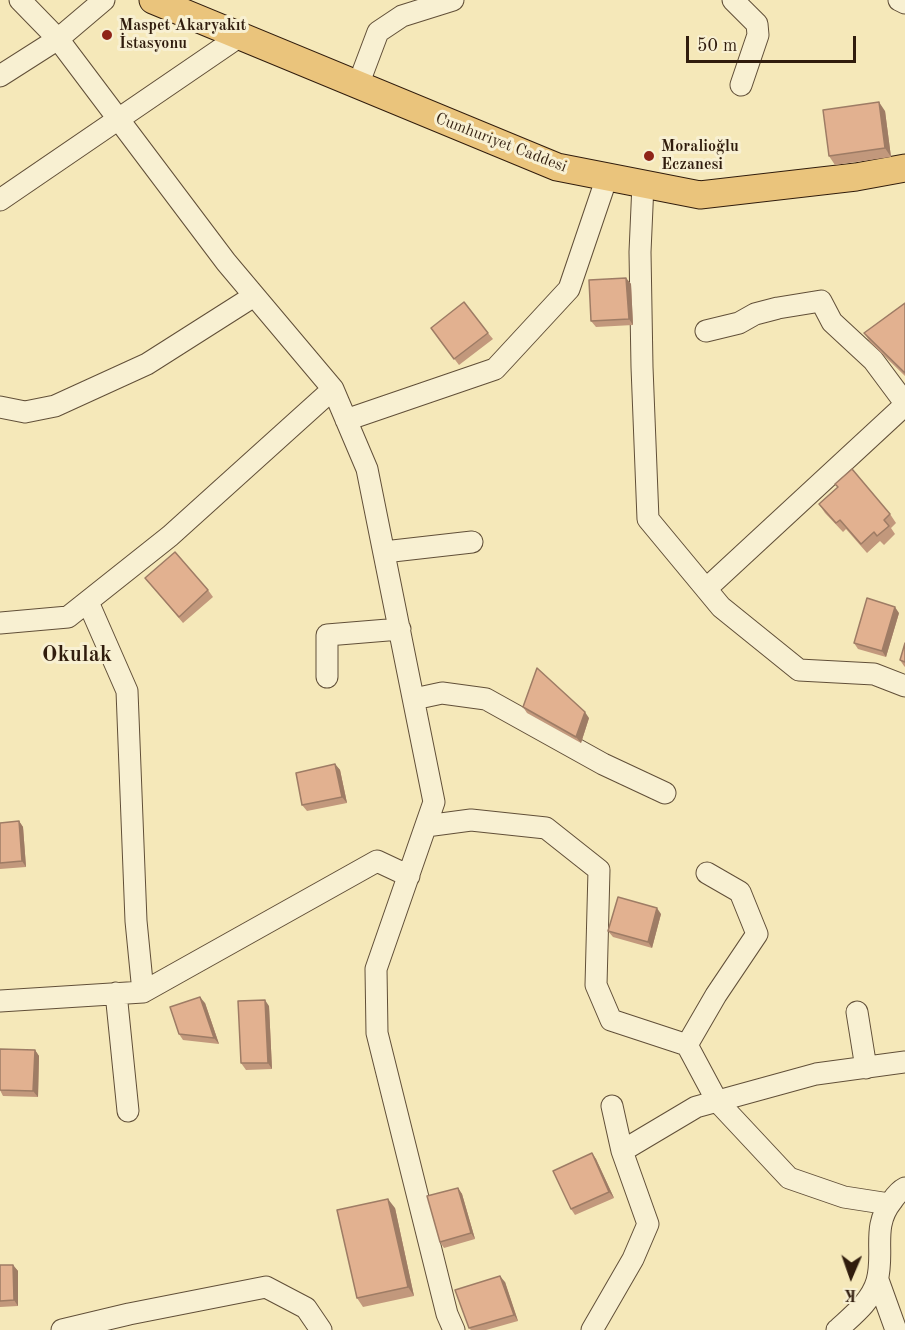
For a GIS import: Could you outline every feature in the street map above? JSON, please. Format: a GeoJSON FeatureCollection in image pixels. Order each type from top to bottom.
{"type":"FeatureCollection","features":[{"type":"Feature","properties":{"kind":"main road","name":"Cumhuriyet Caddesi"},"geometry":{"type":"LineString","coordinates":[[153,0],[557,167],[700,195],[856,177],[905,168]]}},
{"type":"Feature","properties":{"kind":"street"},"geometry":{"type":"LineString","coordinates":[[20,0],[58,39],[226,262],[333,389],[367,469],[434,802],[376,969],[377,1033],[447,1314],[454,1330]]}},
{"type":"Feature","properties":{"kind":"street"},"geometry":{"type":"LineString","coordinates":[[0,76],[58,39],[104,0]]}},
{"type":"Feature","properties":{"kind":"street"},"geometry":{"type":"LineString","coordinates":[[358,85],[378,32],[402,16],[453,0]]}},
{"type":"Feature","properties":{"kind":"street"},"geometry":{"type":"LineString","coordinates":[[733,0],[757,24],[758,34],[741,85]]}},
{"type":"Feature","properties":{"kind":"street"},"geometry":{"type":"LineString","coordinates":[[899,0],[905,3]]}},
{"type":"Feature","properties":{"kind":"street"},"geometry":{"type":"LineString","coordinates":[[0,200],[240,36]]}},
{"type":"Feature","properties":{"kind":"street"},"geometry":{"type":"LineString","coordinates":[[346,420],[495,369],[569,289],[607,177]]}},
{"type":"Feature","properties":{"kind":"street"},"geometry":{"type":"LineString","coordinates":[[644,184],[640,252],[648,519],[721,607],[799,670],[874,674],[905,686]]}},
{"type":"Feature","properties":{"kind":"street"},"geometry":{"type":"LineString","coordinates":[[0,407],[25,412],[55,406],[147,364],[254,296]]}},
{"type":"Feature","properties":{"kind":"street"},"geometry":{"type":"LineString","coordinates":[[706,331],[739,323],[754,314],[821,301],[832,322],[873,360],[905,404],[706,589]]}},
{"type":"Feature","properties":{"kind":"street"},"geometry":{"type":"LineString","coordinates":[[0,623],[68,617],[170,536],[333,389]]}},
{"type":"Feature","properties":{"kind":"street"},"geometry":{"type":"LineString","coordinates":[[384,552],[472,542]]}},
{"type":"Feature","properties":{"kind":"street"},"geometry":{"type":"LineString","coordinates":[[88,602],[127,691],[136,921],[143,992]]}},
{"type":"Feature","properties":{"kind":"street"},"geometry":{"type":"LineString","coordinates":[[327,677],[327,635],[400,628]]}},
{"type":"Feature","properties":{"kind":"street"},"geometry":{"type":"LineString","coordinates":[[414,699],[442,693],[486,699],[603,764],[665,793]]}},
{"type":"Feature","properties":{"kind":"street"},"geometry":{"type":"LineString","coordinates":[[426,826],[471,820],[546,828],[599,870],[596,985],[611,1020],[687,1045],[717,1101],[789,1178],[844,1197],[889,1204]]}},
{"type":"Feature","properties":{"kind":"street"},"geometry":{"type":"LineString","coordinates":[[0,1001],[143,992],[377,861],[409,876]]}},
{"type":"Feature","properties":{"kind":"street"},"geometry":{"type":"LineString","coordinates":[[687,1045],[716,995],[757,934],[740,892],[707,873]]}},
{"type":"Feature","properties":{"kind":"street"},"geometry":{"type":"LineString","coordinates":[[116,993],[128,1111]]}},
{"type":"Feature","properties":{"kind":"street"},"geometry":{"type":"LineString","coordinates":[[857,1012],[866,1068]]}},
{"type":"Feature","properties":{"kind":"street"},"geometry":{"type":"LineString","coordinates":[[622,1150],[696,1107],[816,1074],[905,1062]]}},
{"type":"Feature","properties":{"kind":"street"},"geometry":{"type":"LineString","coordinates":[[591,1330],[633,1259],[648,1224],[622,1150],[612,1106]]}},
{"type":"Feature","properties":{"kind":"street"},"geometry":{"type":"LineString","coordinates":[[896,1330],[878,1280],[878,1235],[882,1218],[889,1204],[905,1188]]}},
{"type":"Feature","properties":{"kind":"street"},"geometry":{"type":"LineString","coordinates":[[837,1330],[862,1307],[872,1294],[878,1280]]}},
{"type":"Feature","properties":{"kind":"street"},"geometry":{"type":"LineString","coordinates":[[62,1330],[129,1314],[266,1287],[306,1308],[321,1330]]}},
{"type":"Feature","properties":{"kind":"building"},"geometry":{"type":"Polygon","coordinates":[[[879,102],[885,148],[829,156],[823,110],[879,102]]]}},
{"type":"Feature","properties":{"kind":"building"},"geometry":{"type":"Polygon","coordinates":[[[626,278],[629,319],[591,321],[589,280],[626,278]]]}},
{"type":"Feature","properties":{"kind":"building"},"geometry":{"type":"Polygon","coordinates":[[[464,302],[488,333],[454,359],[431,328],[464,302]]]}},
{"type":"Feature","properties":{"kind":"building"},"geometry":{"type":"Polygon","coordinates":[[[905,303],[905,373],[864,333],[905,303]]]}},
{"type":"Feature","properties":{"kind":"building"},"geometry":{"type":"Polygon","coordinates":[[[852,469],[890,514],[884,520],[889,526],[877,536],[874,532],[861,544],[840,520],[836,523],[819,504],[838,487],[835,484],[852,469]]]}},
{"type":"Feature","properties":{"kind":"building"},"geometry":{"type":"Polygon","coordinates":[[[175,552],[208,590],[179,617],[145,578],[175,552]]]}},
{"type":"Feature","properties":{"kind":"building"},"geometry":{"type":"Polygon","coordinates":[[[867,598],[895,607],[882,651],[854,643],[867,598]]]}},
{"type":"Feature","properties":{"kind":"building"},"geometry":{"type":"Polygon","coordinates":[[[905,643],[905,662],[900,660],[905,643]]]}},
{"type":"Feature","properties":{"kind":"building"},"geometry":{"type":"Polygon","coordinates":[[[537,668],[585,712],[576,737],[523,707],[537,668]]]}},
{"type":"Feature","properties":{"kind":"building"},"geometry":{"type":"Polygon","coordinates":[[[335,764],[342,797],[302,805],[296,773],[335,764]]]}},
{"type":"Feature","properties":{"kind":"building"},"geometry":{"type":"Polygon","coordinates":[[[19,821],[22,861],[0,863],[0,823],[19,821]]]}},
{"type":"Feature","properties":{"kind":"building"},"geometry":{"type":"Polygon","coordinates":[[[618,897],[657,908],[648,942],[608,931],[618,897]]]}},
{"type":"Feature","properties":{"kind":"building"},"geometry":{"type":"Polygon","coordinates":[[[200,997],[214,1038],[179,1034],[170,1007],[200,997]]]}},
{"type":"Feature","properties":{"kind":"building"},"geometry":{"type":"Polygon","coordinates":[[[265,1000],[268,1063],[241,1063],[238,1001],[265,1000]]]}},
{"type":"Feature","properties":{"kind":"building"},"geometry":{"type":"Polygon","coordinates":[[[0,1049],[35,1050],[33,1091],[0,1090],[0,1049]]]}},
{"type":"Feature","properties":{"kind":"building"},"geometry":{"type":"Polygon","coordinates":[[[592,1153],[609,1192],[571,1209],[553,1171],[592,1153]]]}},
{"type":"Feature","properties":{"kind":"building"},"geometry":{"type":"Polygon","coordinates":[[[458,1188],[471,1233],[440,1242],[427,1196],[458,1188]]]}},
{"type":"Feature","properties":{"kind":"building"},"geometry":{"type":"Polygon","coordinates":[[[388,1199],[408,1287],[357,1298],[337,1210],[388,1199]]]}},
{"type":"Feature","properties":{"kind":"building"},"geometry":{"type":"Polygon","coordinates":[[[0,1265],[13,1265],[14,1300],[0,1301],[0,1265]]]}},
{"type":"Feature","properties":{"kind":"building"},"geometry":{"type":"Polygon","coordinates":[[[500,1276],[514,1315],[469,1328],[455,1290],[500,1276]]]}},
{"type":"Feature","properties":{"kind":"place","name":"Maspet Akaryakıt İstasyonu"},"geometry":{"type":"Point","coordinates":[107,35]}},
{"type":"Feature","properties":{"kind":"place","name":"Moralioğlu Eczanesi"},"geometry":{"type":"Point","coordinates":[649,156]}},
{"type":"Feature","properties":{"kind":"district","name":"Okulak"},"geometry":{"type":"Point","coordinates":[77,655]}}]}
